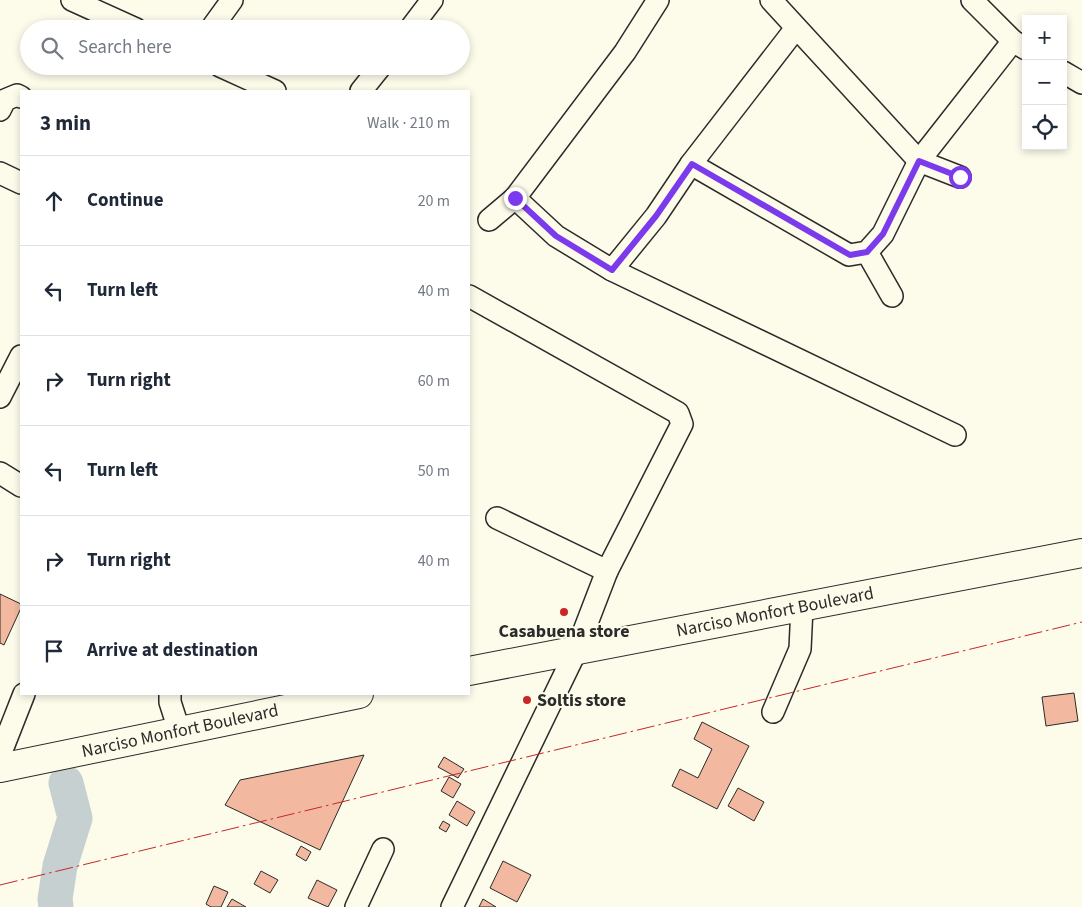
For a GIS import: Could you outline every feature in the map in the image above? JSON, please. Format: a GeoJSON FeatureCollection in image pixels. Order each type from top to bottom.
{"type":"FeatureCollection","features":[{"type":"Feature","properties":{"kind":"main road","name":"Narciso Monfort Boulevard"},"geometry":{"type":"LineString","coordinates":[[470,671],[1082,553]]}},
{"type":"Feature","properties":{"kind":"main road","name":"Narciso Monfort Boulevard"},"geometry":{"type":"LineString","coordinates":[[0,768],[354,695]]}},
{"type":"Feature","properties":{"kind":"street"},"geometry":{"type":"LineString","coordinates":[[72,0],[116,20]]}},
{"type":"Feature","properties":{"kind":"street"},"geometry":{"type":"LineString","coordinates":[[218,20],[232,0]]}},
{"type":"Feature","properties":{"kind":"street"},"geometry":{"type":"LineString","coordinates":[[417,20],[432,0]]}},
{"type":"Feature","properties":{"kind":"street"},"geometry":{"type":"LineString","coordinates":[[489,220],[515,198],[625,52],[658,0]]}},
{"type":"Feature","properties":{"kind":"street"},"geometry":{"type":"LineString","coordinates":[[771,0],[919,161],[960,177]]}},
{"type":"Feature","properties":{"kind":"street"},"geometry":{"type":"LineString","coordinates":[[692,164],[850,255],[867,252],[883,234],[919,161],[1019,45],[972,0]]}},
{"type":"Feature","properties":{"kind":"street"},"geometry":{"type":"LineString","coordinates":[[612,270],[656,216],[692,164],[796,28]]}},
{"type":"Feature","properties":{"kind":"street"},"geometry":{"type":"LineString","coordinates":[[1067,74],[1082,83]]}},
{"type":"Feature","properties":{"kind":"street"},"geometry":{"type":"LineString","coordinates":[[240,75],[273,90]]}},
{"type":"Feature","properties":{"kind":"street"},"geometry":{"type":"LineString","coordinates":[[363,90],[374,75]]}},
{"type":"Feature","properties":{"kind":"street"},"geometry":{"type":"LineString","coordinates":[[0,110],[5,100],[17,95],[20,96]]}},
{"type":"Feature","properties":{"kind":"street"},"geometry":{"type":"LineString","coordinates":[[0,173],[20,183]]}},
{"type":"Feature","properties":{"kind":"street"},"geometry":{"type":"LineString","coordinates":[[515,198],[556,236],[612,270],[955,435]]}},
{"type":"Feature","properties":{"kind":"street"},"geometry":{"type":"LineString","coordinates":[[867,252],[892,296]]}},
{"type":"Feature","properties":{"kind":"street"},"geometry":{"type":"LineString","coordinates":[[452,907],[577,649],[607,571],[682,424],[678,413],[470,297]]}},
{"type":"Feature","properties":{"kind":"street"},"geometry":{"type":"LineString","coordinates":[[0,396],[20,358]]}},
{"type":"Feature","properties":{"kind":"street"},"geometry":{"type":"LineString","coordinates":[[0,473],[20,485]]}},
{"type":"Feature","properties":{"kind":"street"},"geometry":{"type":"LineString","coordinates":[[497,518],[607,571]]}},
{"type":"Feature","properties":{"kind":"street"},"geometry":{"type":"LineString","coordinates":[[773,712],[800,649],[802,607]]}},
{"type":"Feature","properties":{"kind":"street"},"geometry":{"type":"LineString","coordinates":[[0,755],[24,695]]}},
{"type":"Feature","properties":{"kind":"street"},"geometry":{"type":"LineString","coordinates":[[170,695],[170,702],[179,730]]}},
{"type":"Feature","properties":{"kind":"street"},"geometry":{"type":"LineString","coordinates":[[356,907],[383,849]]}},
{"type":"Feature","properties":{"kind":"building"},"geometry":{"type":"Polygon","coordinates":[[[0,594],[20,604],[20,610],[4,645],[0,643],[0,594]]]}},
{"type":"Feature","properties":{"kind":"building"},"geometry":{"type":"Polygon","coordinates":[[[1074,693],[1078,721],[1046,726],[1042,697],[1074,693]]]}},
{"type":"Feature","properties":{"kind":"building"},"geometry":{"type":"Polygon","coordinates":[[[702,722],[749,746],[717,809],[672,786],[680,769],[698,778],[712,749],[694,739],[702,722]]]}},
{"type":"Feature","properties":{"kind":"building"},"geometry":{"type":"Polygon","coordinates":[[[364,755],[320,850],[225,805],[240,780],[364,755]]]}},
{"type":"Feature","properties":{"kind":"building"},"geometry":{"type":"Polygon","coordinates":[[[444,757],[464,769],[458,778],[438,767],[444,757]]]}},
{"type":"Feature","properties":{"kind":"building"},"geometry":{"type":"Polygon","coordinates":[[[449,777],[461,784],[453,798],[441,791],[449,777]]]}},
{"type":"Feature","properties":{"kind":"building"},"geometry":{"type":"Polygon","coordinates":[[[738,788],[764,802],[754,821],[728,806],[738,788]]]}},
{"type":"Feature","properties":{"kind":"building"},"geometry":{"type":"Polygon","coordinates":[[[457,801],[475,812],[467,826],[449,815],[457,801]]]}},
{"type":"Feature","properties":{"kind":"building"},"geometry":{"type":"Polygon","coordinates":[[[443,821],[450,825],[446,832],[439,828],[443,821]]]}},
{"type":"Feature","properties":{"kind":"building"},"geometry":{"type":"Polygon","coordinates":[[[301,846],[311,852],[306,861],[296,855],[301,846]]]}},
{"type":"Feature","properties":{"kind":"building"},"geometry":{"type":"Polygon","coordinates":[[[503,861],[531,875],[517,902],[490,888],[503,861]]]}},
{"type":"Feature","properties":{"kind":"building"},"geometry":{"type":"Polygon","coordinates":[[[261,871],[278,880],[270,893],[254,884],[261,871]]]}},
{"type":"Feature","properties":{"kind":"building"},"geometry":{"type":"Polygon","coordinates":[[[317,880],[337,890],[328,907],[308,898],[317,880]]]}},
{"type":"Feature","properties":{"kind":"building"},"geometry":{"type":"Polygon","coordinates":[[[214,886],[228,892],[221,907],[211,907],[206,904],[214,886]]]}},
{"type":"Feature","properties":{"kind":"building"},"geometry":{"type":"Polygon","coordinates":[[[232,899],[246,907],[227,907],[232,899]]]}},
{"type":"Feature","properties":{"kind":"building"},"geometry":{"type":"Polygon","coordinates":[[[483,899],[496,907],[479,907],[483,899]]]}},
{"type":"Feature","properties":{"kind":"waterway"},"geometry":{"type":"LineString","coordinates":[[56,907],[55,899],[60,866],[75,818],[66,783]]}},
{"type":"Feature","properties":{"kind":"power"},"geometry":{"type":"LineString","coordinates":[[0,885],[1082,622]]}},
{"type":"Feature","properties":{"kind":"place","name":"Casabuena store"},"geometry":{"type":"Point","coordinates":[564,612]}},
{"type":"Feature","properties":{"kind":"place","name":"Soltis store"},"geometry":{"type":"Point","coordinates":[527,700]}},
{"type":"Feature","properties":{"kind":"route"},"geometry":{"type":"LineString","coordinates":[[515,198],[556,236],[612,270],[656,216],[692,164],[850,255],[867,252],[883,234],[919,161],[960,177]]}}]}
